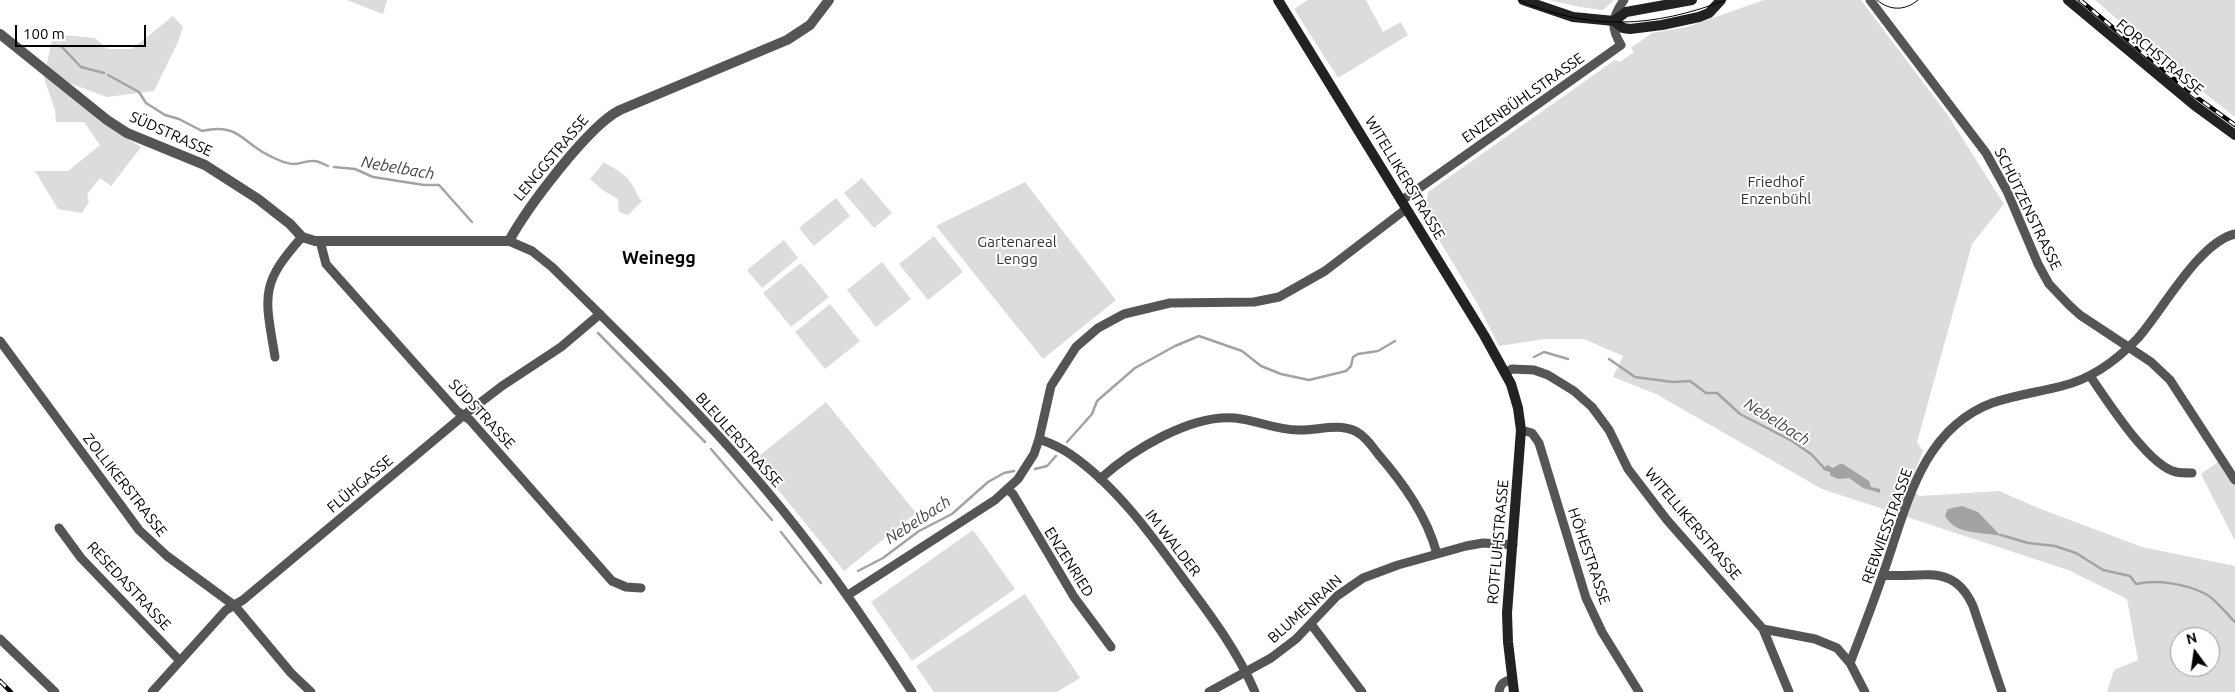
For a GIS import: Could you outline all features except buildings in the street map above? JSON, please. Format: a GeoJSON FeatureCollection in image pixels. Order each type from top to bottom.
{"type":"FeatureCollection","features":[{"type":"Feature","properties":{"kind":"main road","name":"WITELLIKERSTRASSE"},"geometry":{"type":"LineString","coordinates":[[1278,0],[1506,372],[1515,394]]}},
{"type":"Feature","properties":{"kind":"main road"},"geometry":{"type":"LineString","coordinates":[[1523,0],[1566,15],[1614,21],[1626,29],[1662,25],[1709,13],[1721,0]]}},
{"type":"Feature","properties":{"kind":"main road"},"geometry":{"type":"LineString","coordinates":[[1614,21],[1626,12],[1692,0]]}},
{"type":"Feature","properties":{"kind":"main road","name":"FORCHSTRASSE"},"geometry":{"type":"LineString","coordinates":[[2068,0],[2194,105],[2235,135]]}},
{"type":"Feature","properties":{"kind":"main road","name":"ROTFLUHSTRASSE"},"geometry":{"type":"LineString","coordinates":[[1514,692],[1508,642],[1507,613],[1522,430],[1515,394]]}},
{"type":"Feature","properties":{"kind":"street","name":"LENGGSTRASSE"},"geometry":{"type":"LineString","coordinates":[[509,241],[525,213],[606,117],[787,40],[810,25],[829,0]]}},
{"type":"Feature","properties":{"kind":"street"},"geometry":{"type":"LineString","coordinates":[[1614,21],[1624,0]]}},
{"type":"Feature","properties":{"kind":"street","name":"SCHÜTZENSTRASSE"},"geometry":{"type":"LineString","coordinates":[[1870,0],[1986,153],[2007,191],[2038,264],[2049,284],[2074,310],[2151,362],[2170,380],[2235,480]]}},
{"type":"Feature","properties":{"kind":"street","name":"ENZENBÜHLSTRASSE"},"geometry":{"type":"LineString","coordinates":[[848,594],[1008,490],[1029,464],[1039,439],[1051,386],[1076,347],[1098,328],[1124,314],[1170,303],[1254,302],[1279,296],[1325,271],[1404,205],[1621,45],[1614,34],[1614,21]]}},
{"type":"Feature","properties":{"kind":"street","name":"SÜDSTRASSE"},"geometry":{"type":"LineString","coordinates":[[0,34],[104,117],[127,133],[205,165],[234,182],[280,216],[305,238]]}},
{"type":"Feature","properties":{"kind":"street","name":"REBWIESSTRASSE"},"geometry":{"type":"LineString","coordinates":[[1850,663],[1912,488],[1931,451],[1953,426],[1972,413],[1992,403],[2064,386],[2090,376],[2137,338],[2195,263],[2213,247],[2235,234]]}},
{"type":"Feature","properties":{"kind":"street"},"geometry":{"type":"LineString","coordinates":[[275,357],[267,301],[269,283],[277,266],[305,238],[320,241],[509,241]]}},
{"type":"Feature","properties":{"kind":"street","name":"SÜDSTRASSE"},"geometry":{"type":"LineString","coordinates":[[320,241],[326,264],[457,411],[470,420],[612,581],[626,587],[641,588]]}},
{"type":"Feature","properties":{"kind":"street","name":"BLEULERSTRASSE"},"geometry":{"type":"LineString","coordinates":[[509,241],[532,251],[552,267],[696,411],[766,490],[848,594],[912,692]]}},
{"type":"Feature","properties":{"kind":"street","name":"FLÜHGASSE"},"geometry":{"type":"LineString","coordinates":[[152,692],[226,610],[235,606],[464,415],[502,386],[561,347],[600,314]]}},
{"type":"Feature","properties":{"kind":"street","name":"ZOLLIKERSTRASSE"},"geometry":{"type":"LineString","coordinates":[[0,341],[139,530],[167,556],[235,606],[291,673],[311,692]]}},
{"type":"Feature","properties":{"kind":"street","name":"WITELLIKERSTRASSE"},"geometry":{"type":"LineString","coordinates":[[1506,372],[1512,369],[1534,370],[1548,375],[1574,391],[1592,407],[1608,430],[1628,469],[1662,513],[1763,629],[1789,692]]}},
{"type":"Feature","properties":{"kind":"street"},"geometry":{"type":"LineString","coordinates":[[2090,376],[2139,444],[2164,466],[2175,472],[2192,473]]}},
{"type":"Feature","properties":{"kind":"street"},"geometry":{"type":"LineString","coordinates":[[1100,479],[1108,471],[1152,444],[1181,428],[1202,420],[1222,418],[1243,419],[1296,430],[1334,427],[1350,429],[1368,441],[1405,488],[1429,530],[1437,554]]}},
{"type":"Feature","properties":{"kind":"street","name":"HÖHESTRASSE"},"geometry":{"type":"LineString","coordinates":[[1522,430],[1532,433],[1538,443],[1586,598],[1602,632],[1639,692]]}},
{"type":"Feature","properties":{"kind":"street","name":"IM WALDER"},"geometry":{"type":"LineString","coordinates":[[1039,439],[1070,454],[1100,479],[1160,546],[1212,618],[1255,692]]}},
{"type":"Feature","properties":{"kind":"street","name":"ENZENRIED"},"geometry":{"type":"LineString","coordinates":[[1008,490],[1013,494],[1074,597],[1111,648]]}},
{"type":"Feature","properties":{"kind":"street","name":"RESEDASTRASSE"},"geometry":{"type":"LineString","coordinates":[[59,528],[82,558],[180,661]]}},
{"type":"Feature","properties":{"kind":"street","name":"BLUMENRAIN"},"geometry":{"type":"LineString","coordinates":[[1209,692],[1246,674],[1282,650],[1337,596],[1363,578],[1386,568],[1477,544],[1513,545]]}},
{"type":"Feature","properties":{"kind":"street"},"geometry":{"type":"LineString","coordinates":[[1883,574],[1897,576],[1936,574],[1949,578],[1960,586],[1969,597],[1973,606],[2002,692]]}},
{"type":"Feature","properties":{"kind":"street"},"geometry":{"type":"LineString","coordinates":[[1310,624],[1362,692]]}},
{"type":"Feature","properties":{"kind":"street"},"geometry":{"type":"LineString","coordinates":[[1763,629],[1815,639],[1837,648],[1850,663],[1865,692]]}},
{"type":"Feature","properties":{"kind":"street"},"geometry":{"type":"LineString","coordinates":[[0,639],[55,692]]}},
{"type":"Feature","properties":{"kind":"street"},"geometry":{"type":"LineString","coordinates":[[1498,692],[1503,682],[1512,679]]}},
{"type":"Feature","properties":{"kind":"green space"},"geometry":{"type":"Polygon","coordinates":[[[347,0],[387,0],[383,14],[347,0]]]}},
{"type":"Feature","properties":{"kind":"green space"},"geometry":{"type":"Polygon","coordinates":[[[1308,0],[1366,0],[1383,32],[1401,22],[1408,35],[1338,78],[1294,9],[1308,0]]]}},
{"type":"Feature","properties":{"kind":"green space"},"geometry":{"type":"Polygon","coordinates":[[[1549,0],[1614,0],[1603,10],[1549,0]]]}},
{"type":"Feature","properties":{"kind":"green space","name":"Friedhof Enzenbühl"},"geometry":{"type":"Polygon","coordinates":[[[1764,0],[1861,0],[1947,114],[2004,204],[1972,244],[1917,442],[1923,451],[1908,489],[1920,496],[1999,491],[2038,508],[2142,547],[2235,566],[2235,692],[2107,692],[2114,670],[2138,660],[2127,599],[2068,570],[1822,489],[1656,394],[1613,377],[1623,356],[1584,339],[1545,339],[1499,346],[1477,303],[1424,215],[1428,192],[1615,60],[1620,62],[1634,52],[1631,48],[1652,33],[1687,27],[1764,0]]]}},
{"type":"Feature","properties":{"kind":"green space"},"geometry":{"type":"Polygon","coordinates":[[[2095,0],[2235,0],[2235,117],[2179,73],[2095,0]]]}},
{"type":"Feature","properties":{"kind":"green space"},"geometry":{"type":"Polygon","coordinates":[[[173,16],[183,27],[177,44],[154,91],[107,97],[47,75],[103,124],[141,147],[111,186],[100,178],[87,194],[89,202],[82,213],[58,209],[35,171],[68,171],[100,145],[84,122],[56,122],[55,110],[44,78],[53,34],[95,38],[107,49],[132,49],[173,16]]]}},
{"type":"Feature","properties":{"kind":"green space"},"geometry":{"type":"Polygon","coordinates":[[[604,162],[626,176],[642,201],[628,215],[619,212],[618,199],[604,191],[590,179],[604,162]]]}},
{"type":"Feature","properties":{"kind":"green space"},"geometry":{"type":"Polygon","coordinates":[[[862,178],[892,213],[874,228],[844,193],[862,178]]]}},
{"type":"Feature","properties":{"kind":"green space","name":"Gartenareal Lengg"},"geometry":{"type":"Polygon","coordinates":[[[1025,182],[1116,300],[1043,359],[936,226],[1025,182]]]}},
{"type":"Feature","properties":{"kind":"green space"},"geometry":{"type":"Polygon","coordinates":[[[836,198],[850,216],[814,246],[799,228],[836,198]]]}},
{"type":"Feature","properties":{"kind":"green space"},"geometry":{"type":"Polygon","coordinates":[[[934,236],[963,272],[928,300],[899,264],[934,236]]]}},
{"type":"Feature","properties":{"kind":"green space"},"geometry":{"type":"Polygon","coordinates":[[[784,240],[798,258],[762,288],[747,270],[784,240]]]}},
{"type":"Feature","properties":{"kind":"green space"},"geometry":{"type":"Polygon","coordinates":[[[882,262],[911,299],[876,327],[847,290],[882,262]]]}},
{"type":"Feature","properties":{"kind":"green space"},"geometry":{"type":"Polygon","coordinates":[[[801,263],[829,297],[791,327],[763,293],[801,263]]]}},
{"type":"Feature","properties":{"kind":"green space"},"geometry":{"type":"Polygon","coordinates":[[[830,304],[860,341],[825,369],[795,332],[830,304]]]}},
{"type":"Feature","properties":{"kind":"green space"},"geometry":{"type":"Polygon","coordinates":[[[826,402],[916,513],[844,571],[754,460],[826,402]]]}},
{"type":"Feature","properties":{"kind":"green space"},"geometry":{"type":"Polygon","coordinates":[[[2222,459],[2235,480],[2235,541],[2201,474],[2222,459]]]}},
{"type":"Feature","properties":{"kind":"green space"},"geometry":{"type":"Polygon","coordinates":[[[973,530],[1015,589],[912,661],[871,602],[973,530]]]}},
{"type":"Feature","properties":{"kind":"green space"},"geometry":{"type":"Polygon","coordinates":[[[1025,594],[1080,678],[1057,692],[934,692],[916,666],[1025,594]]]}},
{"type":"Feature","properties":{"kind":"shaded area"},"geometry":{"type":"Polygon","coordinates":[[[1843,464],[1869,481],[1871,487],[1880,489],[1880,493],[1863,488],[1849,478],[1835,478],[1830,475],[1830,472],[1823,470],[1827,465],[1833,468],[1843,464]]]}},
{"type":"Feature","properties":{"kind":"shaded area"},"geometry":{"type":"Polygon","coordinates":[[[1962,506],[1978,512],[2001,536],[1969,532],[1955,526],[1945,515],[1948,509],[1962,506]]]}},
{"type":"Feature","properties":{"kind":"waterway","name":"Nebelbach"},"geometry":{"type":"LineString","coordinates":[[61,46],[81,67],[104,73]]}},
{"type":"Feature","properties":{"kind":"waterway","name":"Nebelbach"},"geometry":{"type":"LineString","coordinates":[[108,75],[139,92],[146,103],[165,115],[179,119],[202,131],[225,129],[233,132],[262,152],[286,163],[294,164],[314,161],[328,166]]}},
{"type":"Feature","properties":{"kind":"waterway","name":"Nebelbach"},"geometry":{"type":"LineString","coordinates":[[334,167],[355,169],[373,177],[424,185],[439,185],[472,222]]}},
{"type":"Feature","properties":{"kind":"waterway","name":"Nebelbach"},"geometry":{"type":"LineString","coordinates":[[598,333],[705,442]]}},
{"type":"Feature","properties":{"kind":"waterway","name":"Nebelbach"},"geometry":{"type":"LineString","coordinates":[[1067,442],[1092,414],[1097,401],[1135,368],[1175,346],[1199,336],[1242,351],[1261,366],[1281,374],[1309,380],[1346,371],[1351,366],[1353,357],[1358,354],[1378,351],[1395,341]]}},
{"type":"Feature","properties":{"kind":"waterway","name":"Nebelbach"},"geometry":{"type":"LineString","coordinates":[[1534,357],[1544,352],[1568,359]]}},
{"type":"Feature","properties":{"kind":"waterway","name":"Nebelbach"},"geometry":{"type":"LineString","coordinates":[[1609,359],[1635,377],[1673,382],[1690,381],[1706,393],[1717,393],[1740,414],[1792,441],[1811,454],[1824,468]]}},
{"type":"Feature","properties":{"kind":"waterway","name":"Nebelbach"},"geometry":{"type":"LineString","coordinates":[[711,449],[772,520]]}},
{"type":"Feature","properties":{"kind":"waterway","name":"Nebelbach"},"geometry":{"type":"LineString","coordinates":[[1035,469],[1047,466],[1056,456]]}},
{"type":"Feature","properties":{"kind":"waterway","name":"Nebelbach"},"geometry":{"type":"LineString","coordinates":[[858,571],[883,558],[919,531],[952,514],[988,482],[1004,473],[1014,471]]}},
{"type":"Feature","properties":{"kind":"waterway","name":"Nebelbach"},"geometry":{"type":"LineString","coordinates":[[781,532],[821,583]]}},
{"type":"Feature","properties":{"kind":"waterway","name":"Nebelbach"},"geometry":{"type":"LineString","coordinates":[[2001,535],[2028,543],[2055,546],[2076,553],[2103,570],[2130,576],[2136,584],[2162,582],[2198,590],[2213,600],[2235,622]]}},
{"type":"Feature","properties":{"kind":"tram line"},"geometry":{"type":"LineString","coordinates":[[1518,0],[1571,17],[1596,21],[1622,22],[1673,16],[1726,0]]}},
{"type":"Feature","properties":{"kind":"tram line"},"geometry":{"type":"LineString","coordinates":[[1877,0],[1892,8],[1903,8],[1918,0]]}},
{"type":"Feature","properties":{"kind":"railway"},"geometry":{"type":"LineString","coordinates":[[2080,0],[2192,94],[2235,125]]}},
{"type":"Feature","properties":{"kind":"railway"},"geometry":{"type":"LineString","coordinates":[[0,681],[11,692]]}},
{"type":"Feature","properties":{"kind":"district","name":"Weinegg"},"geometry":{"type":"Point","coordinates":[659,258]}}]}
